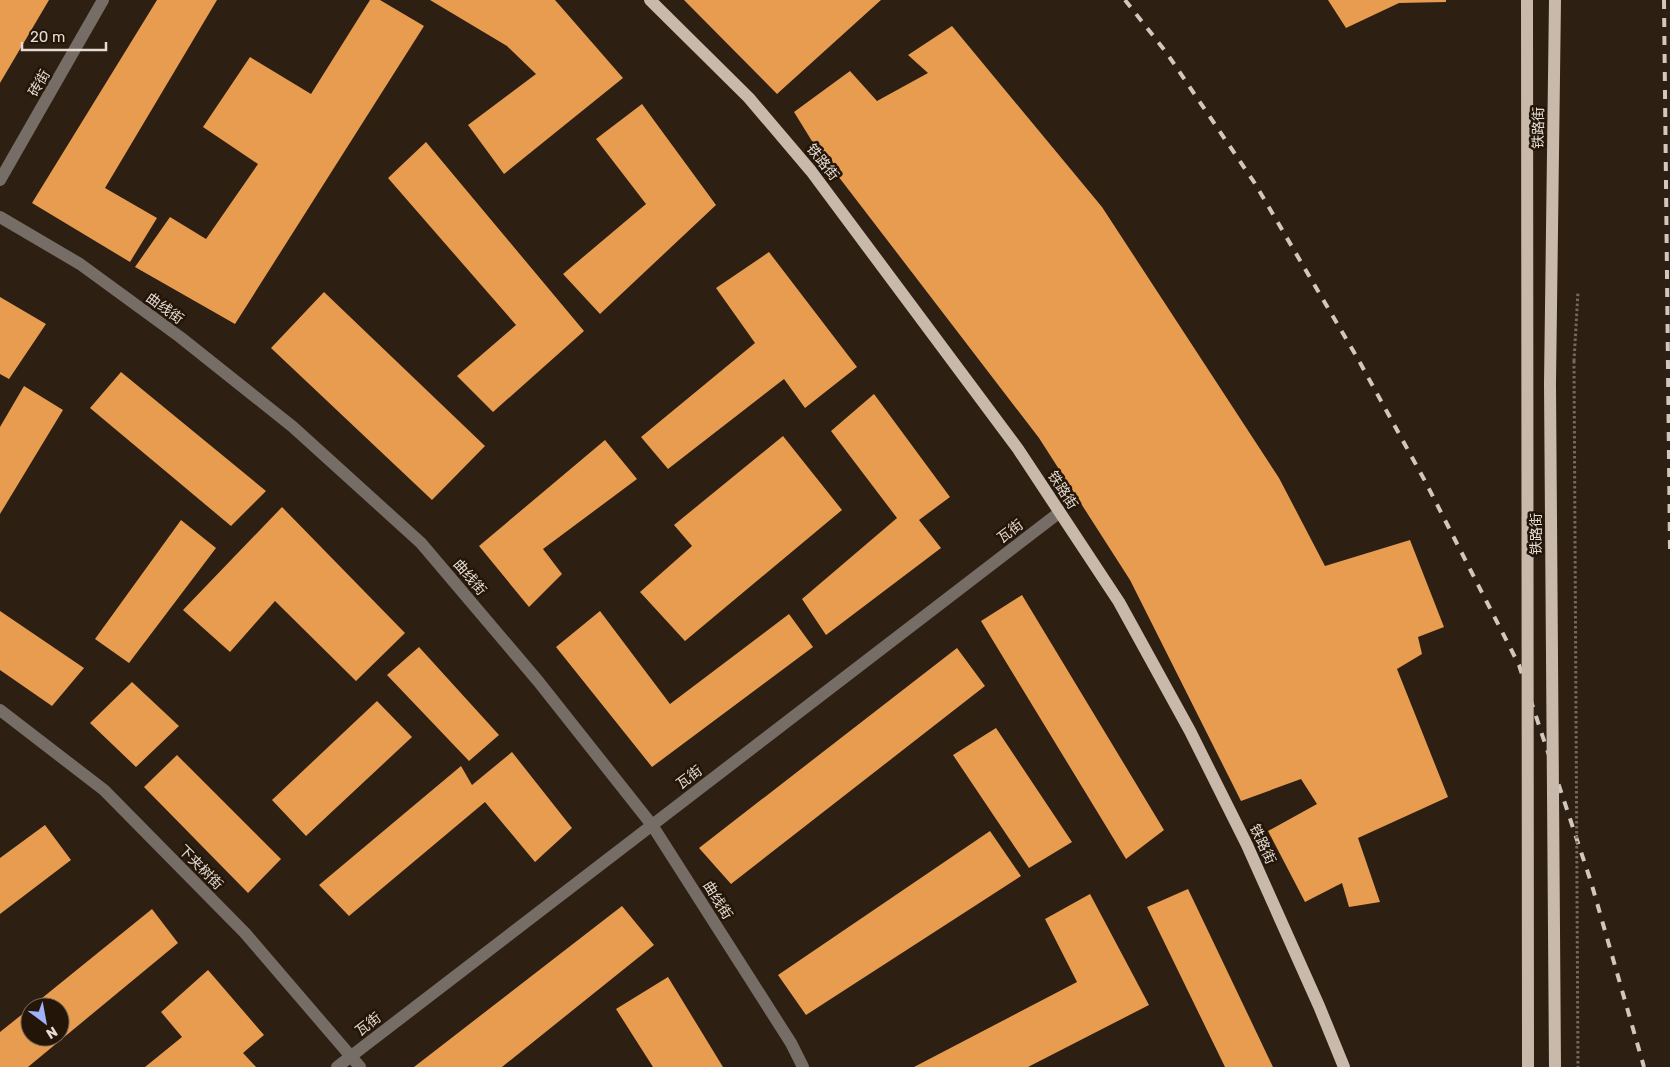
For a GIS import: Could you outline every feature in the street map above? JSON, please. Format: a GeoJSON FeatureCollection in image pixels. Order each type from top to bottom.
{"type":"FeatureCollection","features":[{"type":"Feature","properties":{"kind":"main road","name":"铁路街"},"geometry":{"type":"LineString","coordinates":[[650,0],[749,98],[812,171],[1018,449],[1060,512],[1118,602],[1190,730],[1248,845],[1344,1067]]}},
{"type":"Feature","properties":{"kind":"main road"},"geometry":{"type":"LineString","coordinates":[[1527,0],[1528,1067]]}},
{"type":"Feature","properties":{"kind":"main road","name":"铁路街"},"geometry":{"type":"LineString","coordinates":[[1555,0],[1550,394],[1555,1067]]}},
{"type":"Feature","properties":{"kind":"street","name":"砖街"},"geometry":{"type":"LineString","coordinates":[[0,180],[104,0]]}},
{"type":"Feature","properties":{"kind":"street","name":"曲线街"},"geometry":{"type":"LineString","coordinates":[[0,218],[80,264],[180,337],[293,427],[421,543],[538,680],[652,825],[791,1043],[802,1067]]}},
{"type":"Feature","properties":{"kind":"street","name":"瓦街"},"geometry":{"type":"LineString","coordinates":[[337,1067],[1060,512]]}},
{"type":"Feature","properties":{"kind":"street","name":"下夹树街"},"geometry":{"type":"LineString","coordinates":[[0,710],[104,790],[246,933],[360,1067]]}},
{"type":"Feature","properties":{"kind":"path"},"geometry":{"type":"LineString","coordinates":[[1578,292],[1574,361],[1578,1067]]}},
{"type":"Feature","properties":{"kind":"building"},"geometry":{"type":"Polygon","coordinates":[[[0,0],[49,0],[0,83],[0,0]]]}},
{"type":"Feature","properties":{"kind":"building"},"geometry":{"type":"Polygon","coordinates":[[[157,0],[217,0],[105,188],[157,218],[130,262],[32,203],[157,0]]]}},
{"type":"Feature","properties":{"kind":"building"},"geometry":{"type":"Polygon","coordinates":[[[370,0],[380,0],[424,26],[235,324],[135,267],[170,217],[206,239],[258,164],[203,127],[250,57],[311,94],[370,0]]]}},
{"type":"Feature","properties":{"kind":"building"},"geometry":{"type":"Polygon","coordinates":[[[430,0],[555,0],[623,78],[504,174],[468,125],[536,74],[507,46],[430,0]]]}},
{"type":"Feature","properties":{"kind":"building"},"geometry":{"type":"Polygon","coordinates":[[[684,0],[881,0],[777,94],[684,0]]]}},
{"type":"Feature","properties":{"kind":"building"},"geometry":{"type":"Polygon","coordinates":[[[1328,0],[1446,0],[1446,2],[1399,3],[1346,28],[1328,0]]]}},
{"type":"Feature","properties":{"kind":"building"},"geometry":{"type":"Polygon","coordinates":[[[952,26],[1102,207],[1279,478],[1325,566],[1410,540],[1444,627],[1418,637],[1422,654],[1397,669],[1448,797],[1358,838],[1380,902],[1349,907],[1342,883],[1305,902],[1268,831],[1317,804],[1301,779],[1241,801],[1130,580],[1039,438],[815,146],[794,112],[850,71],[877,101],[928,73],[908,55],[952,26]]]}},
{"type":"Feature","properties":{"kind":"building"},"geometry":{"type":"Polygon","coordinates":[[[642,104],[716,205],[600,314],[563,274],[646,204],[596,139],[642,104]]]}},
{"type":"Feature","properties":{"kind":"building"},"geometry":{"type":"Polygon","coordinates":[[[426,142],[584,331],[493,412],[457,376],[516,325],[388,178],[426,142]]]}},
{"type":"Feature","properties":{"kind":"building"},"geometry":{"type":"Polygon","coordinates":[[[769,252],[857,367],[805,408],[784,379],[668,469],[641,437],[755,343],[716,288],[769,252]]]}},
{"type":"Feature","properties":{"kind":"building"},"geometry":{"type":"Polygon","coordinates":[[[324,292],[485,446],[432,500],[271,348],[324,292]]]}},
{"type":"Feature","properties":{"kind":"building"},"geometry":{"type":"Polygon","coordinates":[[[0,297],[46,324],[9,379],[0,374],[0,297]]]}},
{"type":"Feature","properties":{"kind":"building"},"geometry":{"type":"Polygon","coordinates":[[[121,372],[266,491],[231,526],[90,408],[121,372]]]}},
{"type":"Feature","properties":{"kind":"building"},"geometry":{"type":"Polygon","coordinates":[[[24,386],[63,410],[0,514],[0,427],[24,386]]]}},
{"type":"Feature","properties":{"kind":"building"},"geometry":{"type":"Polygon","coordinates":[[[874,394],[950,497],[919,520],[941,548],[826,635],[802,599],[897,518],[831,431],[874,394]]]}},
{"type":"Feature","properties":{"kind":"building"},"geometry":{"type":"Polygon","coordinates":[[[783,436],[842,510],[685,641],[640,592],[692,546],[674,525],[783,436]]]}},
{"type":"Feature","properties":{"kind":"building"},"geometry":{"type":"Polygon","coordinates":[[[605,440],[637,479],[543,549],[562,574],[529,607],[479,546],[605,440]]]}},
{"type":"Feature","properties":{"kind":"building"},"geometry":{"type":"Polygon","coordinates":[[[282,507],[405,633],[356,681],[275,601],[230,652],[183,610],[282,507]]]}},
{"type":"Feature","properties":{"kind":"building"},"geometry":{"type":"Polygon","coordinates":[[[181,520],[216,548],[129,663],[95,639],[181,520]]]}},
{"type":"Feature","properties":{"kind":"building"},"geometry":{"type":"Polygon","coordinates":[[[1022,595],[1164,830],[1126,859],[981,621],[1022,595]]]}},
{"type":"Feature","properties":{"kind":"building"},"geometry":{"type":"Polygon","coordinates":[[[0,611],[84,668],[52,706],[0,670],[0,611]]]}},
{"type":"Feature","properties":{"kind":"building"},"geometry":{"type":"Polygon","coordinates":[[[600,611],[670,704],[789,614],[813,647],[652,767],[556,647],[600,611]]]}},
{"type":"Feature","properties":{"kind":"building"},"geometry":{"type":"Polygon","coordinates":[[[419,647],[499,735],[469,761],[387,675],[419,647]]]}},
{"type":"Feature","properties":{"kind":"building"},"geometry":{"type":"Polygon","coordinates":[[[957,648],[985,686],[731,884],[699,848],[957,648]]]}},
{"type":"Feature","properties":{"kind":"building"},"geometry":{"type":"Polygon","coordinates":[[[132,682],[179,726],[136,767],[90,723],[132,682]]]}},
{"type":"Feature","properties":{"kind":"building"},"geometry":{"type":"Polygon","coordinates":[[[377,701],[412,737],[306,836],[272,800],[377,701]]]}},
{"type":"Feature","properties":{"kind":"building"},"geometry":{"type":"Polygon","coordinates":[[[996,728],[1072,842],[1029,868],[953,755],[996,728]]]}},
{"type":"Feature","properties":{"kind":"building"},"geometry":{"type":"Polygon","coordinates":[[[512,752],[572,828],[535,862],[485,802],[349,916],[319,885],[461,766],[472,785],[512,752]]]}},
{"type":"Feature","properties":{"kind":"building"},"geometry":{"type":"Polygon","coordinates":[[[177,755],[281,859],[248,893],[144,787],[177,755]]]}},
{"type":"Feature","properties":{"kind":"building"},"geometry":{"type":"Polygon","coordinates":[[[45,825],[71,860],[0,914],[0,858],[45,825]]]}},
{"type":"Feature","properties":{"kind":"building"},"geometry":{"type":"Polygon","coordinates":[[[990,831],[1021,876],[806,1015],[778,975],[990,831]]]}},
{"type":"Feature","properties":{"kind":"building"},"geometry":{"type":"Polygon","coordinates":[[[1188,889],[1273,1067],[1225,1067],[1147,907],[1188,889]]]}},
{"type":"Feature","properties":{"kind":"building"},"geometry":{"type":"Polygon","coordinates":[[[1090,894],[1149,1005],[1028,1067],[914,1067],[1077,982],[1045,919],[1090,894]]]}},
{"type":"Feature","properties":{"kind":"building"},"geometry":{"type":"Polygon","coordinates":[[[622,906],[654,945],[502,1067],[414,1067],[622,906]]]}},
{"type":"Feature","properties":{"kind":"building"},"geometry":{"type":"Polygon","coordinates":[[[152,909],[178,943],[70,1032],[70,997],[43,997],[152,909]]]}},
{"type":"Feature","properties":{"kind":"building"},"geometry":{"type":"Polygon","coordinates":[[[208,970],[264,1035],[243,1053],[256,1067],[145,1067],[182,1037],[161,1012],[208,970]]]}},
{"type":"Feature","properties":{"kind":"building"},"geometry":{"type":"Polygon","coordinates":[[[668,977],[723,1067],[653,1067],[616,1009],[668,977]]]}},
{"type":"Feature","properties":{"kind":"building"},"geometry":{"type":"Polygon","coordinates":[[[20,1016],[20,1047],[52,1047],[28,1067],[0,1067],[0,1032],[20,1016]]]}},
{"type":"Feature","properties":{"kind":"railway"},"geometry":{"type":"LineString","coordinates":[[1125,0],[1166,52],[1254,182],[1358,359],[1425,481],[1519,665],[1591,882],[1644,1067]]}},
{"type":"Feature","properties":{"kind":"railway"},"geometry":{"type":"LineString","coordinates":[[1664,0],[1670,550]]}}]}
